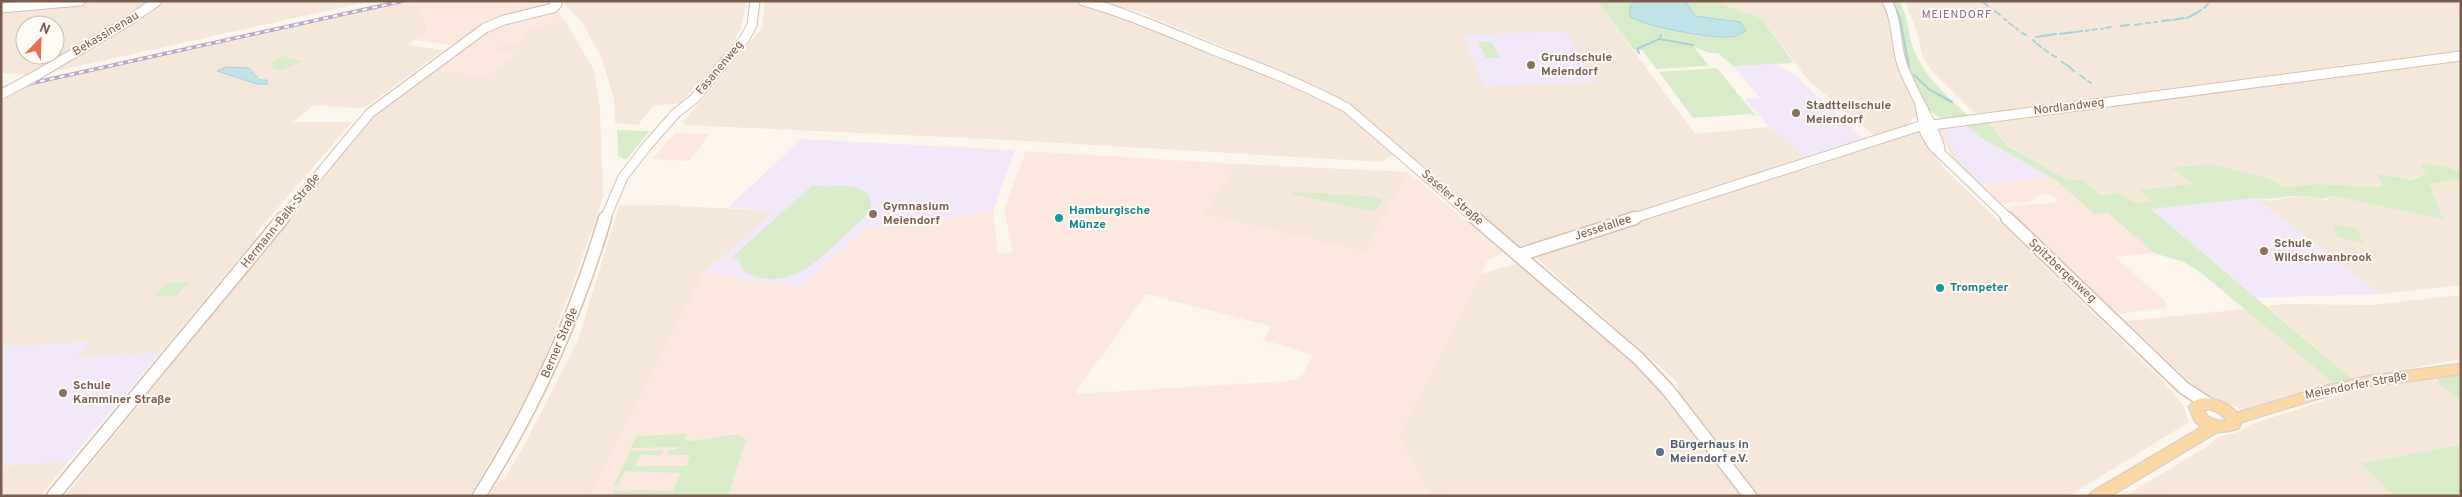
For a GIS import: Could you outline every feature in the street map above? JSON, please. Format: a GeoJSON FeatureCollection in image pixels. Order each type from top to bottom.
{"type":"FeatureCollection","features":[{"type":"Feature","properties":{"kind":"main road","name":"Meiendorfer Straße"},"geometry":{"type":"LineString","coordinates":[[2097,496],[2207,426],[2231,426],[2234,424],[2231,415],[2254,413],[2312,394],[2353,384],[2461,368]]}},
{"type":"Feature","properties":{"kind":"main road"},"geometry":{"type":"LineString","coordinates":[[2207,426],[2196,412],[2202,404],[2231,415]]}},
{"type":"Feature","properties":{"kind":"street"},"geometry":{"type":"LineString","coordinates":[[1,8],[80,1]]}},
{"type":"Feature","properties":{"kind":"street","name":"Bekassinenau"},"geometry":{"type":"LineString","coordinates":[[2,94],[135,18],[157,1]]}},
{"type":"Feature","properties":{"kind":"street","name":"Fasanenweg"},"geometry":{"type":"LineString","coordinates":[[637,163],[676,123],[688,104],[745,38],[752,25],[755,1]]}},
{"type":"Feature","properties":{"kind":"street","name":"Saseler Straße"},"geometry":{"type":"LineString","coordinates":[[1083,1],[1112,10],[1220,52],[1321,94],[1338,103],[1360,119],[1638,358],[1668,390],[1750,496]]}},
{"type":"Feature","properties":{"kind":"street","name":"Spitzbergenweg"},"geometry":{"type":"LineString","coordinates":[[1887,1],[1895,12],[1899,52],[1941,153],[2202,404]]}},
{"type":"Feature","properties":{"kind":"street","name":"Hermann-Balk-Straße"},"geometry":{"type":"LineString","coordinates":[[53,496],[370,113],[490,25],[555,4]]}},
{"type":"Feature","properties":{"kind":"street","name":"Nordlandweg"},"geometry":{"type":"LineString","coordinates":[[1687,201],[1882,137],[1928,125],[2461,56]]}},
{"type":"Feature","properties":{"kind":"street","name":"Berner Straße"},"geometry":{"type":"LineString","coordinates":[[479,496],[509,449],[557,352],[592,266],[610,205],[622,182],[637,163]]}},
{"type":"Feature","properties":{"kind":"street","name":"Jesselallee"},"geometry":{"type":"LineString","coordinates":[[1519,255],[1687,201]]}},
{"type":"Feature","properties":{"kind":"shaded area"},"geometry":{"type":"Polygon","coordinates":[[[106,1],[371,1],[51,72],[29,75],[1,73],[1,10],[106,1]]]}},
{"type":"Feature","properties":{"kind":"shaded area"},"geometry":{"type":"Polygon","coordinates":[[[426,1],[550,1],[565,21],[529,29],[521,43],[504,43],[495,50],[517,53],[487,78],[434,69],[464,47],[413,40],[428,31],[418,3],[426,1]]]}},
{"type":"Feature","properties":{"kind":"shaded area"},"geometry":{"type":"Polygon","coordinates":[[[562,1],[746,1],[741,29],[726,54],[680,103],[653,106],[638,125],[615,123],[614,99],[602,59],[582,22],[562,1]]]}},
{"type":"Feature","properties":{"kind":"shaded area"},"geometry":{"type":"Polygon","coordinates":[[[765,1],[1072,1],[1116,15],[1314,93],[1341,108],[1393,155],[1381,162],[989,139],[685,125],[684,121],[762,28],[765,1]]]}},
{"type":"Feature","properties":{"kind":"shaded area"},"geometry":{"type":"Polygon","coordinates":[[[1096,1],[1597,1],[1695,134],[1769,127],[1807,159],[1698,191],[1523,250],[1437,177],[1325,89],[1140,12],[1096,1]]]}},
{"type":"Feature","properties":{"kind":"shaded area"},"geometry":{"type":"Polygon","coordinates":[[[1711,1],[1881,1],[1891,15],[1897,63],[1917,107],[1917,118],[1913,118],[1908,123],[1910,126],[1876,137],[1809,81],[1761,18],[1711,1]]]}},
{"type":"Feature","properties":{"kind":"shaded area"},"geometry":{"type":"Polygon","coordinates":[[[1905,1],[2461,1],[2461,53],[1980,115],[1972,111],[1932,71],[1923,57],[1917,32],[1905,1]]]}},
{"type":"Feature","properties":{"kind":"shaded area"},"geometry":{"type":"Polygon","coordinates":[[[406,3],[418,3],[428,31],[406,45],[444,50],[367,106],[358,108],[314,105],[293,122],[352,122],[256,233],[255,239],[160,353],[76,356],[89,342],[1,347],[1,99],[24,87],[406,3]]]}},
{"type":"Feature","properties":{"kind":"shaded area"},"geometry":{"type":"Polygon","coordinates":[[[565,21],[594,70],[600,109],[603,197],[571,289],[535,383],[470,496],[65,496],[374,116],[434,69],[516,53],[495,50],[504,43],[521,43],[529,29],[565,21]]]}},
{"type":"Feature","properties":{"kind":"shaded area","name":"Grundschule Meiendorf"},"geometry":{"type":"Polygon","coordinates":[[[1566,31],[1595,82],[1484,87],[1463,35],[1566,31]]]}},
{"type":"Feature","properties":{"kind":"shaded area"},"geometry":{"type":"Polygon","coordinates":[[[2461,59],[2461,172],[2445,166],[2420,165],[2427,174],[2380,187],[2317,184],[2285,187],[2268,178],[2173,169],[2192,184],[2140,190],[2153,201],[2134,203],[2117,194],[2100,195],[2082,179],[2068,180],[2008,145],[1988,123],[1982,138],[2050,177],[1979,185],[1954,160],[1939,131],[1942,128],[2015,117],[2029,119],[2027,116],[2461,59]]]}},
{"type":"Feature","properties":{"kind":"shaded area","name":"Stadtteilschule Meiendorf"},"geometry":{"type":"Polygon","coordinates":[[[1777,64],[1797,77],[1863,139],[1807,159],[1769,127],[1745,99],[1760,98],[1733,66],[1777,64]]]}},
{"type":"Feature","properties":{"kind":"shaded area"},"geometry":{"type":"Polygon","coordinates":[[[1968,126],[1982,138],[2050,177],[1982,184],[1958,160],[1943,132],[1948,129],[1968,126]]]}},
{"type":"Feature","properties":{"kind":"shaded area"},"geometry":{"type":"Polygon","coordinates":[[[1915,132],[1921,134],[1944,168],[2164,382],[2183,405],[2189,422],[2069,496],[1759,496],[1678,391],[1676,381],[1534,256],[1785,173],[1813,168],[1885,138],[1915,132]]]}},
{"type":"Feature","properties":{"kind":"shaded area"},"geometry":{"type":"Polygon","coordinates":[[[675,133],[710,134],[689,161],[652,159],[675,133]]]}},
{"type":"Feature","properties":{"kind":"shaded area","name":"Gymnasium Meiendorf"},"geometry":{"type":"Polygon","coordinates":[[[801,139],[1015,150],[993,211],[863,230],[800,287],[705,272],[774,212],[729,207],[801,139]]]}},
{"type":"Feature","properties":{"kind":"shaded area"},"geometry":{"type":"Polygon","coordinates":[[[1026,151],[1237,164],[1203,214],[1365,252],[1408,172],[1504,253],[1488,260],[1415,407],[1412,407],[1398,436],[1431,496],[589,496],[705,272],[800,287],[863,230],[993,211],[998,254],[1013,252],[1004,209],[1026,151]],[[1146,294],[1074,394],[1298,379],[1303,374],[1313,355],[1264,340],[1271,326],[1146,294]]]}},
{"type":"Feature","properties":{"kind":"shaded area"},"geometry":{"type":"Polygon","coordinates":[[[1237,164],[1408,172],[1365,252],[1202,214],[1237,164]]]}},
{"type":"Feature","properties":{"kind":"shaded area"},"geometry":{"type":"Polygon","coordinates":[[[2050,177],[2107,212],[2154,253],[2115,257],[2164,300],[2165,308],[2123,313],[2113,312],[2006,210],[2011,206],[2056,203],[2057,198],[2043,193],[2029,202],[2002,203],[1998,202],[1979,185],[2050,177]]]}},
{"type":"Feature","properties":{"kind":"shaded area"},"geometry":{"type":"Polygon","coordinates":[[[2461,178],[2461,285],[2381,294],[2255,198],[2270,201],[2298,196],[2327,200],[2333,196],[2441,216],[2429,183],[2461,178]]]}},
{"type":"Feature","properties":{"kind":"shaded area","name":"Schule Wildschwanbrook"},"geometry":{"type":"Polygon","coordinates":[[[2255,198],[2381,294],[2257,298],[2151,209],[2255,198]]]}},
{"type":"Feature","properties":{"kind":"shaded area"},"geometry":{"type":"Polygon","coordinates":[[[663,205],[775,211],[705,272],[589,496],[489,496],[498,481],[504,479],[525,444],[578,340],[619,206],[663,205]]]}},
{"type":"Feature","properties":{"kind":"shaded area"},"geometry":{"type":"Polygon","coordinates":[[[1519,263],[1593,326],[1653,382],[1740,496],[1431,496],[1398,436],[1412,407],[1415,407],[1481,274],[1519,263]]]}},
{"type":"Feature","properties":{"kind":"shaded area"},"geometry":{"type":"Polygon","coordinates":[[[2461,295],[2461,359],[2352,379],[2267,306],[2287,304],[2371,305],[2461,295]]]}},
{"type":"Feature","properties":{"kind":"shaded area"},"geometry":{"type":"Polygon","coordinates":[[[2246,309],[2332,382],[2245,409],[2239,408],[2203,394],[2126,321],[2246,309]]]}},
{"type":"Feature","properties":{"kind":"shaded area","name":"Schule Kamminer Straße"},"geometry":{"type":"Polygon","coordinates":[[[90,342],[77,356],[160,353],[68,462],[1,465],[1,347],[90,342]]]}},
{"type":"Feature","properties":{"kind":"shaded area"},"geometry":{"type":"Polygon","coordinates":[[[2430,377],[2461,401],[2461,445],[2362,463],[2397,495],[2125,496],[2206,447],[2220,436],[2238,432],[2252,424],[2356,390],[2430,377]]]}},
{"type":"Feature","properties":{"kind":"shaded area"},"geometry":{"type":"Polygon","coordinates":[[[68,462],[40,496],[1,496],[1,465],[68,462]]]}},
{"type":"Feature","properties":{"kind":"green space"},"geometry":{"type":"Polygon","coordinates":[[[1597,1],[1634,1],[1631,3],[1632,17],[1681,32],[1723,38],[1735,36],[1744,30],[1732,20],[1695,16],[1685,1],[1711,1],[1761,18],[1794,63],[1733,66],[1718,53],[1709,53],[1694,47],[1709,66],[1656,69],[1642,50],[1634,50],[1597,1]]]}},
{"type":"Feature","properties":{"kind":"green space"},"geometry":{"type":"Polygon","coordinates":[[[1890,1],[1899,1],[1903,8],[1913,46],[1925,71],[1969,117],[1954,121],[1944,119],[1934,114],[1926,106],[1914,85],[1905,62],[1899,21],[1890,1]]]}},
{"type":"Feature","properties":{"kind":"green space"},"geometry":{"type":"Polygon","coordinates":[[[1478,42],[1491,42],[1500,58],[1486,58],[1478,42]]]}},
{"type":"Feature","properties":{"kind":"green space"},"geometry":{"type":"Polygon","coordinates":[[[283,56],[301,61],[282,71],[272,68],[274,65],[269,63],[283,56]]]}},
{"type":"Feature","properties":{"kind":"green space"},"geometry":{"type":"Polygon","coordinates":[[[1717,68],[1756,116],[1750,114],[1693,118],[1659,72],[1717,68]]]}},
{"type":"Feature","properties":{"kind":"green space"},"geometry":{"type":"Polygon","coordinates":[[[1988,123],[2008,146],[2068,180],[2082,179],[2100,195],[2117,193],[2134,203],[2152,201],[2139,190],[2192,184],[2172,168],[2211,164],[2268,178],[2285,187],[2317,184],[2380,187],[2383,186],[2377,174],[2410,180],[2426,174],[2420,164],[2445,166],[2461,172],[2461,178],[2429,184],[2443,219],[2333,196],[2325,199],[2298,196],[2267,199],[2255,198],[2151,209],[2352,379],[2332,382],[2200,272],[2184,262],[2154,253],[2108,213],[2094,214],[2057,181],[1982,138],[1968,126],[1988,123]]]}},
{"type":"Feature","properties":{"kind":"green space"},"geometry":{"type":"Polygon","coordinates":[[[617,130],[650,131],[626,160],[618,156],[617,130]]]}},
{"type":"Feature","properties":{"kind":"green space"},"geometry":{"type":"Polygon","coordinates":[[[813,185],[850,186],[857,188],[864,191],[870,197],[871,208],[826,253],[806,268],[784,278],[771,279],[754,276],[743,269],[739,260],[731,258],[813,185]]]}},
{"type":"Feature","properties":{"kind":"green space"},"geometry":{"type":"Polygon","coordinates":[[[1294,192],[1370,196],[1383,199],[1378,208],[1369,211],[1292,194],[1294,192]]]}},
{"type":"Feature","properties":{"kind":"green space"},"geometry":{"type":"Polygon","coordinates":[[[2333,224],[2357,229],[2363,243],[2337,237],[2333,224]]]}},
{"type":"Feature","properties":{"kind":"green space"},"geometry":{"type":"Polygon","coordinates":[[[167,282],[189,282],[176,296],[154,296],[167,282]]]}},
{"type":"Feature","properties":{"kind":"green space"},"geometry":{"type":"Polygon","coordinates":[[[2461,374],[2461,401],[2436,382],[2438,381],[2433,377],[2461,374]]]}},
{"type":"Feature","properties":{"kind":"green space"},"geometry":{"type":"Polygon","coordinates":[[[687,434],[685,439],[691,441],[732,435],[740,436],[746,440],[728,496],[615,495],[612,490],[633,492],[634,490],[673,491],[681,473],[625,471],[618,485],[614,485],[630,451],[664,450],[661,455],[640,455],[635,466],[686,466],[690,455],[667,455],[668,450],[677,450],[678,447],[631,448],[636,436],[687,434]]]}},
{"type":"Feature","properties":{"kind":"green space"},"geometry":{"type":"Polygon","coordinates":[[[2461,445],[2461,496],[2395,496],[2361,463],[2461,445]]]}},
{"type":"Feature","properties":{"kind":"water"},"geometry":{"type":"Polygon","coordinates":[[[1634,1],[1685,1],[1695,16],[1740,22],[1746,31],[1739,35],[1721,37],[1662,28],[1630,16],[1630,6],[1634,1]]]}},
{"type":"Feature","properties":{"kind":"water"},"geometry":{"type":"Polygon","coordinates":[[[226,67],[249,68],[260,80],[267,80],[267,84],[257,84],[217,71],[226,67]]]}},
{"type":"Feature","properties":{"kind":"waterway"},"geometry":{"type":"LineString","coordinates":[[1892,1],[1900,18],[1909,67]]}},
{"type":"Feature","properties":{"kind":"waterway"},"geometry":{"type":"LineString","coordinates":[[1982,1],[1988,6]]}},
{"type":"Feature","properties":{"kind":"waterway"},"geometry":{"type":"LineString","coordinates":[[2204,8],[2208,4]]}},
{"type":"Feature","properties":{"kind":"waterway"},"geometry":{"type":"LineString","coordinates":[[1995,11],[2000,15]]}},
{"type":"Feature","properties":{"kind":"waterway"},"geometry":{"type":"LineString","coordinates":[[2187,18],[2197,13]]}},
{"type":"Feature","properties":{"kind":"waterway"},"geometry":{"type":"LineString","coordinates":[[2173,20],[2184,18]]}},
{"type":"Feature","properties":{"kind":"waterway"},"geometry":{"type":"LineString","coordinates":[[2162,21],[2170,20]]}},
{"type":"Feature","properties":{"kind":"waterway"},"geometry":{"type":"LineString","coordinates":[[2009,23],[2013,26]]}},
{"type":"Feature","properties":{"kind":"waterway"},"geometry":{"type":"LineString","coordinates":[[2135,25],[2142,24]]}},
{"type":"Feature","properties":{"kind":"waterway"},"geometry":{"type":"LineString","coordinates":[[2121,26],[2129,25]]}},
{"type":"Feature","properties":{"kind":"waterway"},"geometry":{"type":"LineString","coordinates":[[2106,28],[2111,27]]}},
{"type":"Feature","properties":{"kind":"waterway"},"geometry":{"type":"LineString","coordinates":[[2092,30],[2097,29]]}},
{"type":"Feature","properties":{"kind":"waterway"},"geometry":{"type":"LineString","coordinates":[[2060,34],[2082,31]]}},
{"type":"Feature","properties":{"kind":"waterway"},"geometry":{"type":"LineString","coordinates":[[2022,33],[2026,35]]}},
{"type":"Feature","properties":{"kind":"waterway"},"geometry":{"type":"LineString","coordinates":[[2036,37],[2056,34]]}},
{"type":"Feature","properties":{"kind":"waterway"},"geometry":{"type":"LineString","coordinates":[[1659,39],[1661,35]]}},
{"type":"Feature","properties":{"kind":"waterway"},"geometry":{"type":"LineString","coordinates":[[1639,53],[1637,49],[1659,39]]}},
{"type":"Feature","properties":{"kind":"waterway"},"geometry":{"type":"LineString","coordinates":[[1659,39],[1693,45]]}},
{"type":"Feature","properties":{"kind":"waterway"},"geometry":{"type":"LineString","coordinates":[[2037,44],[2041,47]]}},
{"type":"Feature","properties":{"kind":"waterway"},"geometry":{"type":"LineString","coordinates":[[2044,49],[2048,52]]}},
{"type":"Feature","properties":{"kind":"waterway"},"geometry":{"type":"LineString","coordinates":[[2052,55],[2056,57]]}},
{"type":"Feature","properties":{"kind":"waterway"},"geometry":{"type":"LineString","coordinates":[[2067,65],[2074,71]]}},
{"type":"Feature","properties":{"kind":"waterway"},"geometry":{"type":"LineString","coordinates":[[1914,75],[1930,90],[1952,102]]}},
{"type":"Feature","properties":{"kind":"waterway"},"geometry":{"type":"LineString","coordinates":[[2080,75],[2085,79]]}},
{"type":"Feature","properties":{"kind":"railway"},"geometry":{"type":"LineString","coordinates":[[1,90],[403,1]]}},
{"type":"Feature","properties":{"kind":"place","name":"Grundschule Meiendorf"},"geometry":{"type":"Point","coordinates":[1531,65]}},
{"type":"Feature","properties":{"kind":"place","name":"Stadtteilschule Meiendorf"},"geometry":{"type":"Point","coordinates":[1796,113]}},
{"type":"Feature","properties":{"kind":"place","name":"Gymnasium Meiendorf"},"geometry":{"type":"Point","coordinates":[873,214]}},
{"type":"Feature","properties":{"kind":"place","name":"Hamburgische Münze"},"geometry":{"type":"Point","coordinates":[1059,218]}},
{"type":"Feature","properties":{"kind":"place","name":"Schule Wildschwanbrook"},"geometry":{"type":"Point","coordinates":[2264,251]}},
{"type":"Feature","properties":{"kind":"place","name":"Trompeter"},"geometry":{"type":"Point","coordinates":[1940,288]}},
{"type":"Feature","properties":{"kind":"place","name":"Schule Kamminer Straße"},"geometry":{"type":"Point","coordinates":[63,393]}},
{"type":"Feature","properties":{"kind":"place","name":"Bürgerhaus in Meiendorf e.V."},"geometry":{"type":"Point","coordinates":[1660,452]}},
{"type":"Feature","properties":{"kind":"district","name":"MEIENDORF"},"geometry":{"type":"Point","coordinates":[1957,15]}}]}
